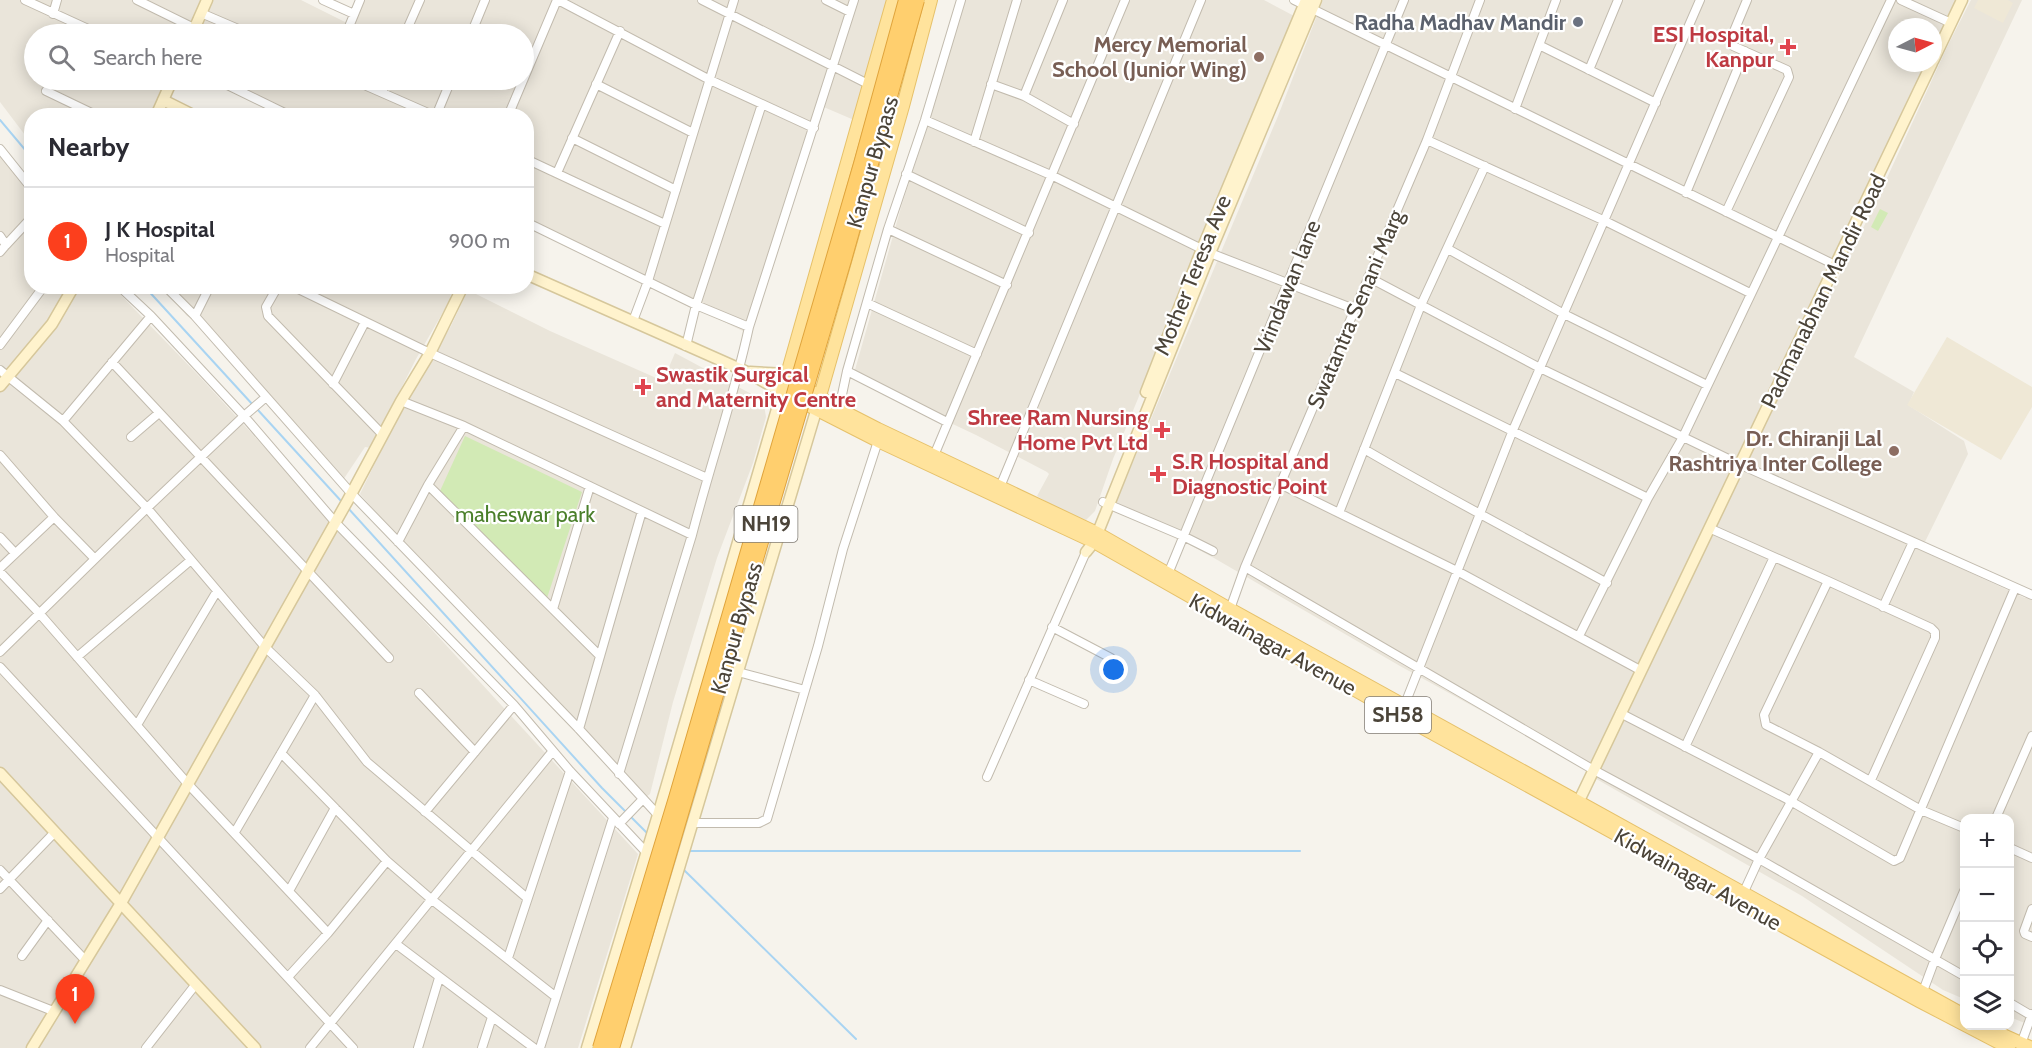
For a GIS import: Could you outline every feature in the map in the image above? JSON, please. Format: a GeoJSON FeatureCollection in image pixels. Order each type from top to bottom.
{"type":"FeatureCollection","features":[{"type":"Feature","properties":{"kind":"highway","name":"Kanpur Bypass"},"geometry":{"type":"LineString","coordinates":[[600,1048],[676,798],[906,0]]}},
{"type":"Feature","properties":{"kind":"highway","name":"Kanpur Bypass"},"geometry":{"type":"LineString","coordinates":[[612,1048],[844,260],[917,0]]}},
{"type":"Feature","properties":{"kind":"main road"},"geometry":{"type":"LineString","coordinates":[[782,392],[893,0]]}},
{"type":"Feature","properties":{"kind":"main road"},"geometry":{"type":"LineString","coordinates":[[816,411],[931,0]]}},
{"type":"Feature","properties":{"kind":"main road","name":"Kidwainagar Avenue"},"geometry":{"type":"LineString","coordinates":[[787,374],[820,398],[932,461],[1092,535],[1402,710],[1921,997],[2020,1047]]}},
{"type":"Feature","properties":{"kind":"main road","name":"Kidwainagar Avenue"},"geometry":{"type":"LineString","coordinates":[[782,392],[878,441],[1000,487],[1168,574],[1228,613]]}},
{"type":"Feature","properties":{"kind":"main road","name":"Kidwainagar Avenue"},"geometry":{"type":"LineString","coordinates":[[1921,997],[1960,1013]]}},
{"type":"Feature","properties":{"kind":"main road"},"geometry":{"type":"LineString","coordinates":[[1990,1030],[2020,1047]]}},
{"type":"Feature","properties":{"kind":"street"},"geometry":{"type":"LineString","coordinates":[[25,0],[76,24]]}},
{"type":"Feature","properties":{"kind":"street"},"geometry":{"type":"LineString","coordinates":[[53,14],[57,0]]}},
{"type":"Feature","properties":{"kind":"street"},"geometry":{"type":"LineString","coordinates":[[137,0],[180,24]]}},
{"type":"Feature","properties":{"kind":"street"},"geometry":{"type":"LineString","coordinates":[[196,24],[207,0]]}},
{"type":"Feature","properties":{"kind":"street"},"geometry":{"type":"LineString","coordinates":[[323,0],[354,14]]}},
{"type":"Feature","properties":{"kind":"street"},"geometry":{"type":"LineString","coordinates":[[350,24],[360,0]]}},
{"type":"Feature","properties":{"kind":"street"},"geometry":{"type":"LineString","coordinates":[[409,24],[420,0]]}},
{"type":"Feature","properties":{"kind":"street"},"geometry":{"type":"LineString","coordinates":[[475,24],[485,0]]}},
{"type":"Feature","properties":{"kind":"street"},"geometry":{"type":"LineString","coordinates":[[534,56],[558,0],[710,80],[814,128]]}},
{"type":"Feature","properties":{"kind":"street"},"geometry":{"type":"LineString","coordinates":[[702,0],[870,85]]}},
{"type":"Feature","properties":{"kind":"street"},"geometry":{"type":"LineString","coordinates":[[633,321],[648,281],[734,0]]}},
{"type":"Feature","properties":{"kind":"street"},"geometry":{"type":"LineString","coordinates":[[826,0],[850,12]]}},
{"type":"Feature","properties":{"kind":"street"},"geometry":{"type":"LineString","coordinates":[[619,774],[692,535],[707,478],[744,370],[749,327],[854,0]]}},
{"type":"Feature","properties":{"kind":"street"},"geometry":{"type":"LineString","coordinates":[[839,409],[847,371],[888,229],[925,120],[961,0]]}},
{"type":"Feature","properties":{"kind":"street"},"geometry":{"type":"LineString","coordinates":[[974,142],[1017,0]]}},
{"type":"Feature","properties":{"kind":"street"},"geometry":{"type":"LineString","coordinates":[[1024,96],[1063,0]]}},
{"type":"Feature","properties":{"kind":"street"},"geometry":{"type":"LineString","coordinates":[[932,461],[1125,0]]}},
{"type":"Feature","properties":{"kind":"street"},"geometry":{"type":"LineString","coordinates":[[1000,487],[1015,456],[1114,207],[1201,0]]}},
{"type":"Feature","properties":{"kind":"street","name":"Vrindawan lane"},"geometry":{"type":"LineString","coordinates":[[1168,574],[1404,0]]}},
{"type":"Feature","properties":{"kind":"street","name":"Swatantra Senani Marg"},"geometry":{"type":"LineString","coordinates":[[1228,613],[1245,567],[1427,140],[1480,0]]}},
{"type":"Feature","properties":{"kind":"street"},"geometry":{"type":"LineString","coordinates":[[1515,108],[1556,0]]}},
{"type":"Feature","properties":{"kind":"street"},"geometry":{"type":"LineString","coordinates":[[1589,70],[1618,0]]}},
{"type":"Feature","properties":{"kind":"street"},"geometry":{"type":"LineString","coordinates":[[1402,710],[1457,570],[1482,514],[1513,430],[1700,0]]}},
{"type":"Feature","properties":{"kind":"street"},"geometry":{"type":"LineString","coordinates":[[1726,212],[1789,77],[1787,70],[1733,46],[1731,41],[1747,0]]}},
{"type":"Feature","properties":{"kind":"street"},"geometry":{"type":"LineString","coordinates":[[1579,636],[1648,498],[1683,437],[1891,0]]}},
{"type":"Feature","properties":{"kind":"street"},"geometry":{"type":"LineString","coordinates":[[1901,0],[1951,23]]}},
{"type":"Feature","properties":{"kind":"street","name":"Padmanabhan Mandir Road"},"geometry":{"type":"LineString","coordinates":[[1942,42],[1962,0]]}},
{"type":"Feature","properties":{"kind":"street"},"geometry":{"type":"LineString","coordinates":[[987,777],[1086,552],[1307,3],[1452,78],[1835,266]]}},
{"type":"Feature","properties":{"kind":"street"},"geometry":{"type":"LineString","coordinates":[[201,13],[227,24]]}},
{"type":"Feature","properties":{"kind":"street"},"geometry":{"type":"LineString","coordinates":[[557,172],[620,31]]}},
{"type":"Feature","properties":{"kind":"street"},"geometry":{"type":"LineString","coordinates":[[1539,45],[1656,103]]}},
{"type":"Feature","properties":{"kind":"street"},"geometry":{"type":"LineString","coordinates":[[1686,193],[1745,51]]}},
{"type":"Feature","properties":{"kind":"street","name":"Padmanabhan Mandir Road"},"geometry":{"type":"LineString","coordinates":[[1576,806],[1928,72]]}},
{"type":"Feature","properties":{"kind":"street"},"geometry":{"type":"LineString","coordinates":[[596,84],[693,133]]}},
{"type":"Feature","properties":{"kind":"street"},"geometry":{"type":"LineString","coordinates":[[992,84],[1024,96],[1074,124]]}},
{"type":"Feature","properties":{"kind":"street"},"geometry":{"type":"LineString","coordinates":[[160,108],[168,90]]}},
{"type":"Feature","properties":{"kind":"street"},"geometry":{"type":"LineString","coordinates":[[238,90],[275,108]]}},
{"type":"Feature","properties":{"kind":"street"},"geometry":{"type":"LineString","coordinates":[[377,90],[417,108]]}},
{"type":"Feature","properties":{"kind":"street"},"geometry":{"type":"LineString","coordinates":[[439,108],[447,90]]}},
{"type":"Feature","properties":{"kind":"street"},"geometry":{"type":"LineString","coordinates":[[511,108],[519,90]]}},
{"type":"Feature","properties":{"kind":"street"},"geometry":{"type":"LineString","coordinates":[[46,92],[81,108]]}},
{"type":"Feature","properties":{"kind":"street"},"geometry":{"type":"LineString","coordinates":[[163,100],[179,108]]}},
{"type":"Feature","properties":{"kind":"street"},"geometry":{"type":"LineString","coordinates":[[686,346],[696,305],[762,104]]}},
{"type":"Feature","properties":{"kind":"street"},"geometry":{"type":"LineString","coordinates":[[925,120],[1053,176],[1206,251],[1354,309]]}},
{"type":"Feature","properties":{"kind":"street"},"geometry":{"type":"LineString","coordinates":[[573,138],[676,190]]}},
{"type":"Feature","properties":{"kind":"street"},"geometry":{"type":"LineString","coordinates":[[1427,140],[1605,221],[1750,293]]}},
{"type":"Feature","properties":{"kind":"street"},"geometry":{"type":"LineString","coordinates":[[0,149],[24,179]]}},
{"type":"Feature","properties":{"kind":"street"},"geometry":{"type":"LineString","coordinates":[[534,162],[665,225]]}},
{"type":"Feature","properties":{"kind":"street"},"geometry":{"type":"LineString","coordinates":[[1339,513],[1421,305],[1485,166]]}},
{"type":"Feature","properties":{"kind":"street"},"geometry":{"type":"LineString","coordinates":[[906,174],[1029,233]]}},
{"type":"Feature","properties":{"kind":"street"},"geometry":{"type":"LineString","coordinates":[[0,252],[24,225]]}},
{"type":"Feature","properties":{"kind":"street"},"geometry":{"type":"LineString","coordinates":[[534,226],[696,305],[749,327]]}},
{"type":"Feature","properties":{"kind":"street"},"geometry":{"type":"LineString","coordinates":[[888,229],[1007,285]]}},
{"type":"Feature","properties":{"kind":"street"},"geometry":{"type":"LineString","coordinates":[[0,236],[6,244]]}},
{"type":"Feature","properties":{"kind":"street"},"geometry":{"type":"LineString","coordinates":[[1448,249],[1564,314],[1707,385]]}},
{"type":"Feature","properties":{"kind":"street"},"geometry":{"type":"LineString","coordinates":[[534,277],[744,370],[782,392],[657,819],[587,1048]]}},
{"type":"Feature","properties":{"kind":"street"},"geometry":{"type":"LineString","coordinates":[[1368,277],[1540,368],[1739,464],[2032,595]]}},
{"type":"Feature","properties":{"kind":"street"},"geometry":{"type":"LineString","coordinates":[[0,345],[38,294]]}},
{"type":"Feature","properties":{"kind":"street"},"geometry":{"type":"LineString","coordinates":[[0,386],[4,373],[52,324],[69,294]]}},
{"type":"Feature","properties":{"kind":"street"},"geometry":{"type":"LineString","coordinates":[[128,294],[246,414],[337,519],[514,705],[552,752],[613,818],[648,847]]}},
{"type":"Feature","properties":{"kind":"street"},"geometry":{"type":"LineString","coordinates":[[173,294],[195,316],[350,497],[398,542],[579,729],[657,819]]}},
{"type":"Feature","properties":{"kind":"street"},"geometry":{"type":"LineString","coordinates":[[195,316],[206,294]]}},
{"type":"Feature","properties":{"kind":"street"},"geometry":{"type":"LineString","coordinates":[[273,294],[266,307],[267,316],[383,435]]}},
{"type":"Feature","properties":{"kind":"street"},"geometry":{"type":"LineString","coordinates":[[308,294],[430,353],[707,478]]}},
{"type":"Feature","properties":{"kind":"street"},"geometry":{"type":"LineString","coordinates":[[32,1048],[121,903],[430,353],[459,294]]}},
{"type":"Feature","properties":{"kind":"street"},"geometry":{"type":"LineString","coordinates":[[867,303],[977,354]]}},
{"type":"Feature","properties":{"kind":"street"},"geometry":{"type":"LineString","coordinates":[[63,421],[151,316]]}},
{"type":"Feature","properties":{"kind":"street"},"geometry":{"type":"LineString","coordinates":[[333,384],[365,322]]}},
{"type":"Feature","properties":{"kind":"street"},"geometry":{"type":"LineString","coordinates":[[112,362],[389,658]]}},
{"type":"Feature","properties":{"kind":"street"},"geometry":{"type":"LineString","coordinates":[[744,370],[787,374]]}},
{"type":"Feature","properties":{"kind":"street"},"geometry":{"type":"LineString","coordinates":[[847,371],[947,422]]}},
{"type":"Feature","properties":{"kind":"street"},"geometry":{"type":"LineString","coordinates":[[4,373],[63,421],[147,508],[265,647],[315,695],[367,762],[471,853],[527,898]]}},
{"type":"Feature","properties":{"kind":"street"},"geometry":{"type":"LineString","coordinates":[[1395,373],[1648,498]]}},
{"type":"Feature","properties":{"kind":"street"},"geometry":{"type":"LineString","coordinates":[[0,652],[147,508],[264,399]]}},
{"type":"Feature","properties":{"kind":"street"},"geometry":{"type":"LineString","coordinates":[[401,401],[464,426],[692,535]]}},
{"type":"Feature","properties":{"kind":"street"},"geometry":{"type":"LineString","coordinates":[[625,1048],[816,411]]}},
{"type":"Feature","properties":{"kind":"street"},"geometry":{"type":"LineString","coordinates":[[131,437],[159,413]]}},
{"type":"Feature","properties":{"kind":"street"},"geometry":{"type":"LineString","coordinates":[[398,542],[428,485],[464,426]]}},
{"type":"Feature","properties":{"kind":"street"},"geometry":{"type":"LineString","coordinates":[[693,823],[759,823],[767,819],[843,549],[878,441]]}},
{"type":"Feature","properties":{"kind":"street"},"geometry":{"type":"LineString","coordinates":[[1365,449],[1455,502],[1482,514],[1607,583]]}},
{"type":"Feature","properties":{"kind":"street"},"geometry":{"type":"LineString","coordinates":[[0,455],[54,517],[95,559]]}},
{"type":"Feature","properties":{"kind":"street"},"geometry":{"type":"LineString","coordinates":[[1280,484],[1457,570],[1640,670]]}},
{"type":"Feature","properties":{"kind":"street"},"geometry":{"type":"LineString","coordinates":[[428,485],[600,656]]}},
{"type":"Feature","properties":{"kind":"street"},"geometry":{"type":"LineString","coordinates":[[553,609],[590,486]]}},
{"type":"Feature","properties":{"kind":"street"},"geometry":{"type":"LineString","coordinates":[[1105,503],[1184,536],[1213,551]]}},
{"type":"Feature","properties":{"kind":"street"},"geometry":{"type":"LineString","coordinates":[[579,729],[642,511]]}},
{"type":"Feature","properties":{"kind":"street"},"geometry":{"type":"LineString","coordinates":[[54,517],[0,570],[188,784],[328,933]]}},
{"type":"Feature","properties":{"kind":"street"},"geometry":{"type":"LineString","coordinates":[[1708,528],[1931,628],[1935,632],[1935,638],[1871,780]]}},
{"type":"Feature","properties":{"kind":"street"},"geometry":{"type":"LineString","coordinates":[[0,537],[15,554]]}},
{"type":"Feature","properties":{"kind":"street"},"geometry":{"type":"LineString","coordinates":[[1883,607],[1914,542]]}},
{"type":"Feature","properties":{"kind":"street"},"geometry":{"type":"LineString","coordinates":[[1685,747],[1774,557]]}},
{"type":"Feature","properties":{"kind":"street"},"geometry":{"type":"LineString","coordinates":[[77,657],[191,560]]}},
{"type":"Feature","properties":{"kind":"street"},"geometry":{"type":"LineString","coordinates":[[1245,567],[1593,769],[1759,859],[1960,973]]}},
{"type":"Feature","properties":{"kind":"street"},"geometry":{"type":"LineString","coordinates":[[1828,581],[1764,715],[1766,725],[1871,780],[1921,810],[1960,826]]}},
{"type":"Feature","properties":{"kind":"street"},"geometry":{"type":"LineString","coordinates":[[1620,713],[1791,801],[1892,861],[1900,858],[2015,588]]}},
{"type":"Feature","properties":{"kind":"street"},"geometry":{"type":"LineString","coordinates":[[137,726],[217,591]]}},
{"type":"Feature","properties":{"kind":"street"},"geometry":{"type":"LineString","coordinates":[[1052,627],[1111,658]]}},
{"type":"Feature","properties":{"kind":"street"},"geometry":{"type":"LineString","coordinates":[[0,667],[353,1048]]}},
{"type":"Feature","properties":{"kind":"street"},"geometry":{"type":"LineString","coordinates":[[738,672],[805,690]]}},
{"type":"Feature","properties":{"kind":"street"},"geometry":{"type":"LineString","coordinates":[[1029,680],[1084,704]]}},
{"type":"Feature","properties":{"kind":"street"},"geometry":{"type":"LineString","coordinates":[[419,693],[475,752]]}},
{"type":"Feature","properties":{"kind":"street"},"geometry":{"type":"LineString","coordinates":[[235,832],[315,695]]}},
{"type":"Feature","properties":{"kind":"street"},"geometry":{"type":"LineString","coordinates":[[425,812],[514,705]]}},
{"type":"Feature","properties":{"kind":"street"},"geometry":{"type":"LineString","coordinates":[[1998,814],[2032,736]]}},
{"type":"Feature","properties":{"kind":"street"},"geometry":{"type":"LineString","coordinates":[[309,1048],[552,752]]}},
{"type":"Feature","properties":{"kind":"street"},"geometry":{"type":"LineString","coordinates":[[1741,897],[1759,859],[1818,752]]}},
{"type":"Feature","properties":{"kind":"street"},"geometry":{"type":"LineString","coordinates":[[280,753],[387,861],[431,899],[556,997]]}},
{"type":"Feature","properties":{"kind":"street"},"geometry":{"type":"LineString","coordinates":[[508,958],[570,771]]}},
{"type":"Feature","properties":{"kind":"street"},"geometry":{"type":"LineString","coordinates":[[0,773],[255,1048]]}},
{"type":"Feature","properties":{"kind":"street"},"geometry":{"type":"LineString","coordinates":[[619,824],[640,802]]}},
{"type":"Feature","properties":{"kind":"street"},"geometry":{"type":"LineString","coordinates":[[289,891],[335,808]]}},
{"type":"Feature","properties":{"kind":"street"},"geometry":{"type":"LineString","coordinates":[[540,1048],[613,818]]}},
{"type":"Feature","properties":{"kind":"street"},"geometry":{"type":"LineString","coordinates":[[0,889],[55,832]]}},
{"type":"Feature","properties":{"kind":"street"},"geometry":{"type":"LineString","coordinates":[[2014,850],[2032,858]]}},
{"type":"Feature","properties":{"kind":"street"},"geometry":{"type":"LineString","coordinates":[[288,977],[328,933],[387,861]]}},
{"type":"Feature","properties":{"kind":"street"},"geometry":{"type":"LineString","coordinates":[[0,870],[86,961]]}},
{"type":"Feature","properties":{"kind":"street"},"geometry":{"type":"LineString","coordinates":[[1921,997],[1960,902]]}},
{"type":"Feature","properties":{"kind":"street"},"geometry":{"type":"LineString","coordinates":[[2032,909],[2024,931],[2032,938]]}},
{"type":"Feature","properties":{"kind":"street"},"geometry":{"type":"LineString","coordinates":[[22,956],[48,920]]}},
{"type":"Feature","properties":{"kind":"street"},"geometry":{"type":"LineString","coordinates":[[396,944],[534,1048]]}},
{"type":"Feature","properties":{"kind":"street"},"geometry":{"type":"LineString","coordinates":[[418,1048],[440,978]]}},
{"type":"Feature","properties":{"kind":"street"},"geometry":{"type":"LineString","coordinates":[[146,1048],[196,984]]}},
{"type":"Feature","properties":{"kind":"street"},"geometry":{"type":"LineString","coordinates":[[0,990],[53,1011]]}},
{"type":"Feature","properties":{"kind":"street"},"geometry":{"type":"LineString","coordinates":[[2014,1005],[2032,1016],[2020,1047]]}},
{"type":"Feature","properties":{"kind":"street"},"geometry":{"type":"LineString","coordinates":[[482,1048],[492,1017]]}},
{"type":"Feature","properties":{"kind":"shaded area"},"geometry":{"type":"Polygon","coordinates":[[[0,0],[203,0],[192,24],[24,24],[24,90],[163,90],[155,108],[24,108],[24,134],[0,102],[0,0]]]}},
{"type":"Feature","properties":{"kind":"shaded area"},"geometry":{"type":"Polygon","coordinates":[[[211,0],[301,0],[349,24],[200,24],[211,0]]]}},
{"type":"Feature","properties":{"kind":"shaded area"},"geometry":{"type":"Polygon","coordinates":[[[362,0],[887,0],[854,120],[819,105],[749,334],[534,229],[534,108],[268,108],[229,90],[534,90],[534,24],[351,24],[362,0]]]}},
{"type":"Feature","properties":{"kind":"shaded area"},"geometry":{"type":"Polygon","coordinates":[[[962,0],[1264,0],[1296,17],[1113,459],[1095,511],[1086,520],[1070,516],[1037,496],[1049,474],[1047,472],[976,435],[853,377],[902,204],[935,103],[962,0]]]}},
{"type":"Feature","properties":{"kind":"shaded area"},"geometry":{"type":"Polygon","coordinates":[[[1323,0],[1959,0],[1942,36],[1942,18],[1888,18],[1888,72],[1925,72],[1594,758],[1584,765],[1572,761],[1400,666],[1214,558],[1115,505],[1278,116],[1323,0]]]}},
{"type":"Feature","properties":{"kind":"shaded area"},"geometry":{"type":"Polygon","coordinates":[[[1971,0],[2022,0],[1854,357],[1914,392],[1908,405],[1964,441],[1968,454],[1921,550],[2025,598],[2032,594],[2032,1026],[2014,1019],[2014,814],[1960,814],[1960,997],[1943,990],[1802,896],[1591,776],[1875,204],[1936,72],[1942,72],[1942,58],[1971,0]]]}},
{"type":"Feature","properties":{"kind":"shaded area"},"geometry":{"type":"Polygon","coordinates":[[[1978,0],[2008,0],[2013,3],[2003,23],[1974,8],[1978,0]]]}},
{"type":"Feature","properties":{"kind":"shaded area"},"geometry":{"type":"Polygon","coordinates":[[[0,151],[24,183],[24,294],[120,294],[199,376],[638,854],[578,1048],[0,1048],[0,151]]]}},
{"type":"Feature","properties":{"kind":"shaded area"},"geometry":{"type":"Polygon","coordinates":[[[168,294],[451,294],[450,300],[416,359],[371,448],[365,447],[343,480],[201,322],[187,316],[168,294]]]}},
{"type":"Feature","properties":{"kind":"shaded area"},"geometry":{"type":"Polygon","coordinates":[[[466,294],[476,294],[550,331],[663,381],[675,353],[757,397],[764,405],[766,417],[753,463],[717,558],[673,702],[650,794],[646,797],[413,554],[360,494],[394,424],[451,326],[466,294]]]}},
{"type":"Feature","properties":{"kind":"shaded area"},"geometry":{"type":"Polygon","coordinates":[[[1947,337],[2032,387],[2032,407],[2001,460],[1907,405],[1947,337]]]}},
{"type":"Feature","properties":{"kind":"green space"},"geometry":{"type":"Polygon","coordinates":[[[1880,209],[1888,213],[1878,231],[1871,227],[1880,209]]]}},
{"type":"Feature","properties":{"kind":"green space","name":"maheswar park"},"geometry":{"type":"Polygon","coordinates":[[[465,436],[582,492],[547,598],[440,491],[465,436]]]}},
{"type":"Feature","properties":{"kind":"waterway"},"geometry":{"type":"LineString","coordinates":[[0,120],[24,148]]}},
{"type":"Feature","properties":{"kind":"waterway"},"geometry":{"type":"LineString","coordinates":[[151,294],[253,405]]}},
{"type":"Feature","properties":{"kind":"waterway"},"geometry":{"type":"LineString","coordinates":[[257,409],[342,502]]}},
{"type":"Feature","properties":{"kind":"waterway"},"geometry":{"type":"LineString","coordinates":[[348,508],[602,788],[649,835]]}},
{"type":"Feature","properties":{"kind":"waterway"},"geometry":{"type":"LineString","coordinates":[[688,851],[1300,851]]}},
{"type":"Feature","properties":{"kind":"waterway"},"geometry":{"type":"LineString","coordinates":[[683,869],[856,1039]]}},
{"type":"Feature","properties":{"kind":"place","name":"Radha Madhav Mandir"},"geometry":{"type":"Point","coordinates":[1578,22]}},
{"type":"Feature","properties":{"kind":"place","name":"ESI Hospital, Kanpur"},"geometry":{"type":"Point","coordinates":[1788,47]}},
{"type":"Feature","properties":{"kind":"place","name":"Mercy Memorial School (Junior Wing)"},"geometry":{"type":"Point","coordinates":[1259,57]}},
{"type":"Feature","properties":{"kind":"place","name":"Swastik Surgical and Maternity Centre"},"geometry":{"type":"Point","coordinates":[643,387]}},
{"type":"Feature","properties":{"kind":"place","name":"Shree Ram Nursing Home Pvt Ltd"},"geometry":{"type":"Point","coordinates":[1162,430]}},
{"type":"Feature","properties":{"kind":"place","name":"Dr. Chiranji Lal Rashtriya Inter College"},"geometry":{"type":"Point","coordinates":[1894,451]}},
{"type":"Feature","properties":{"kind":"place","name":"S.R Hospital and Diagnostic Point"},"geometry":{"type":"Point","coordinates":[1158,474]}},
{"type":"Feature","properties":{"kind":"place","name":"J K Hospital"},"geometry":{"type":"Point","coordinates":[75,1024]}}]}
